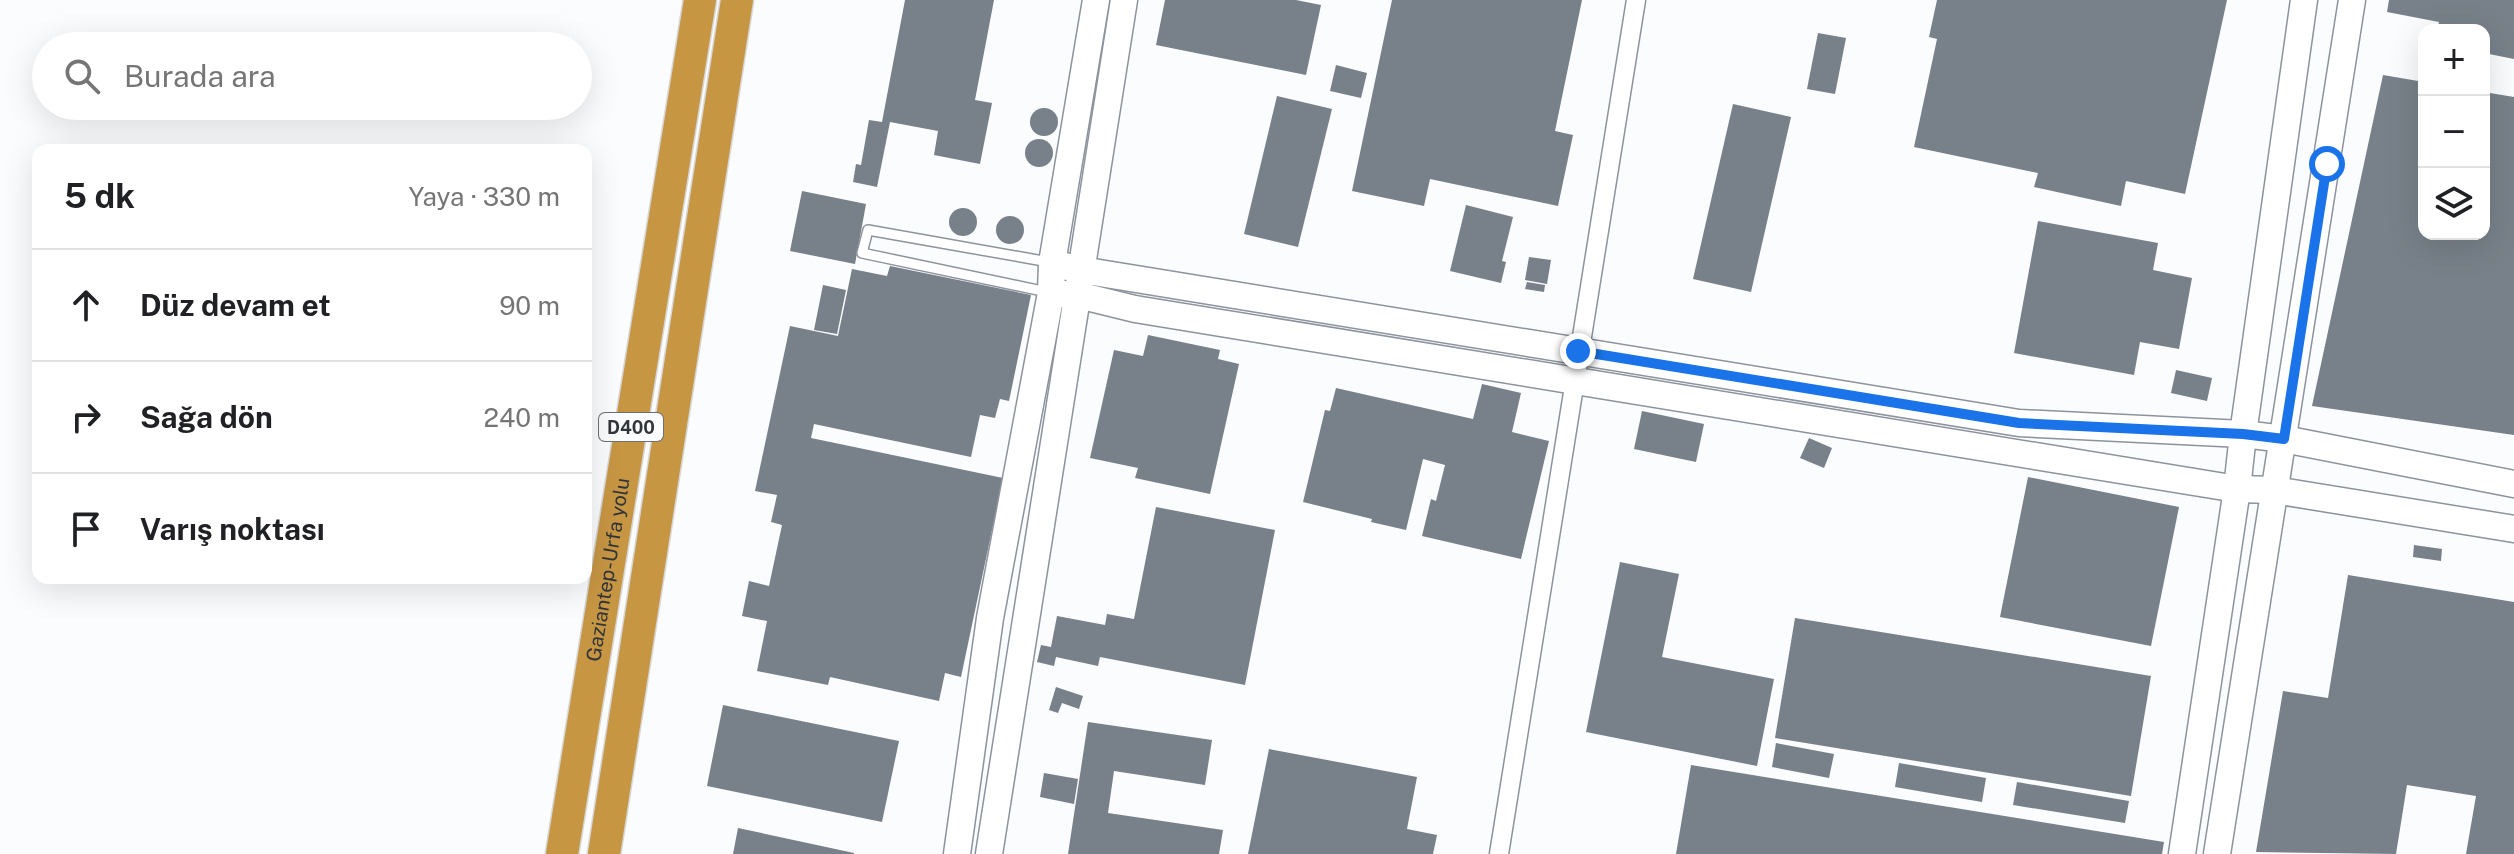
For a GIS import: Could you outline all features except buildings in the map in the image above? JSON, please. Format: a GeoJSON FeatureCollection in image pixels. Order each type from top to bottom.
{"type":"FeatureCollection","features":[{"type":"Feature","properties":{"kind":"highway","name":"Gaziantep-Urfa yolu"},"geometry":{"type":"LineString","coordinates":[[562,854],[700,0]]}},
{"type":"Feature","properties":{"kind":"highway","name":"Gaziantep-Urfa yolu"},"geometry":{"type":"LineString","coordinates":[[604,854],[737,0]]}},
{"type":"Feature","properties":{"kind":"street"},"geometry":{"type":"LineString","coordinates":[[957,854],[990,618],[1051,293],[1052,263],[1096,0]]}},
{"type":"Feature","properties":{"kind":"street"},"geometry":{"type":"LineString","coordinates":[[989,854],[1124,0]]}},
{"type":"Feature","properties":{"kind":"street"},"geometry":{"type":"LineString","coordinates":[[1499,854],[1636,0]]}},
{"type":"Feature","properties":{"kind":"street"},"geometry":{"type":"LineString","coordinates":[[2182,854],[2237,489],[2304,0]]}},
{"type":"Feature","properties":{"kind":"street"},"geometry":{"type":"LineString","coordinates":[[2217,854],[2352,0]]}},
{"type":"Feature","properties":{"kind":"street"},"geometry":{"type":"LineString","coordinates":[[1052,263],[1080,282],[1135,309],[2237,489],[2274,490],[2514,529]]}},
{"type":"Feature","properties":{"kind":"street"},"geometry":{"type":"LineString","coordinates":[[1051,293],[1080,282],[1578,351],[2019,423],[2243,434],[2284,439],[2514,484]]}},
{"type":"Feature","properties":{"kind":"lane"},"geometry":{"type":"LineString","coordinates":[[1051,293],[862,253],[868,230],[1052,263]]}},
{"type":"Feature","properties":{"kind":"route"},"geometry":{"type":"LineString","coordinates":[[1578,351],[2019,423],[2243,434],[2284,439],[2327,164]]}}]}
